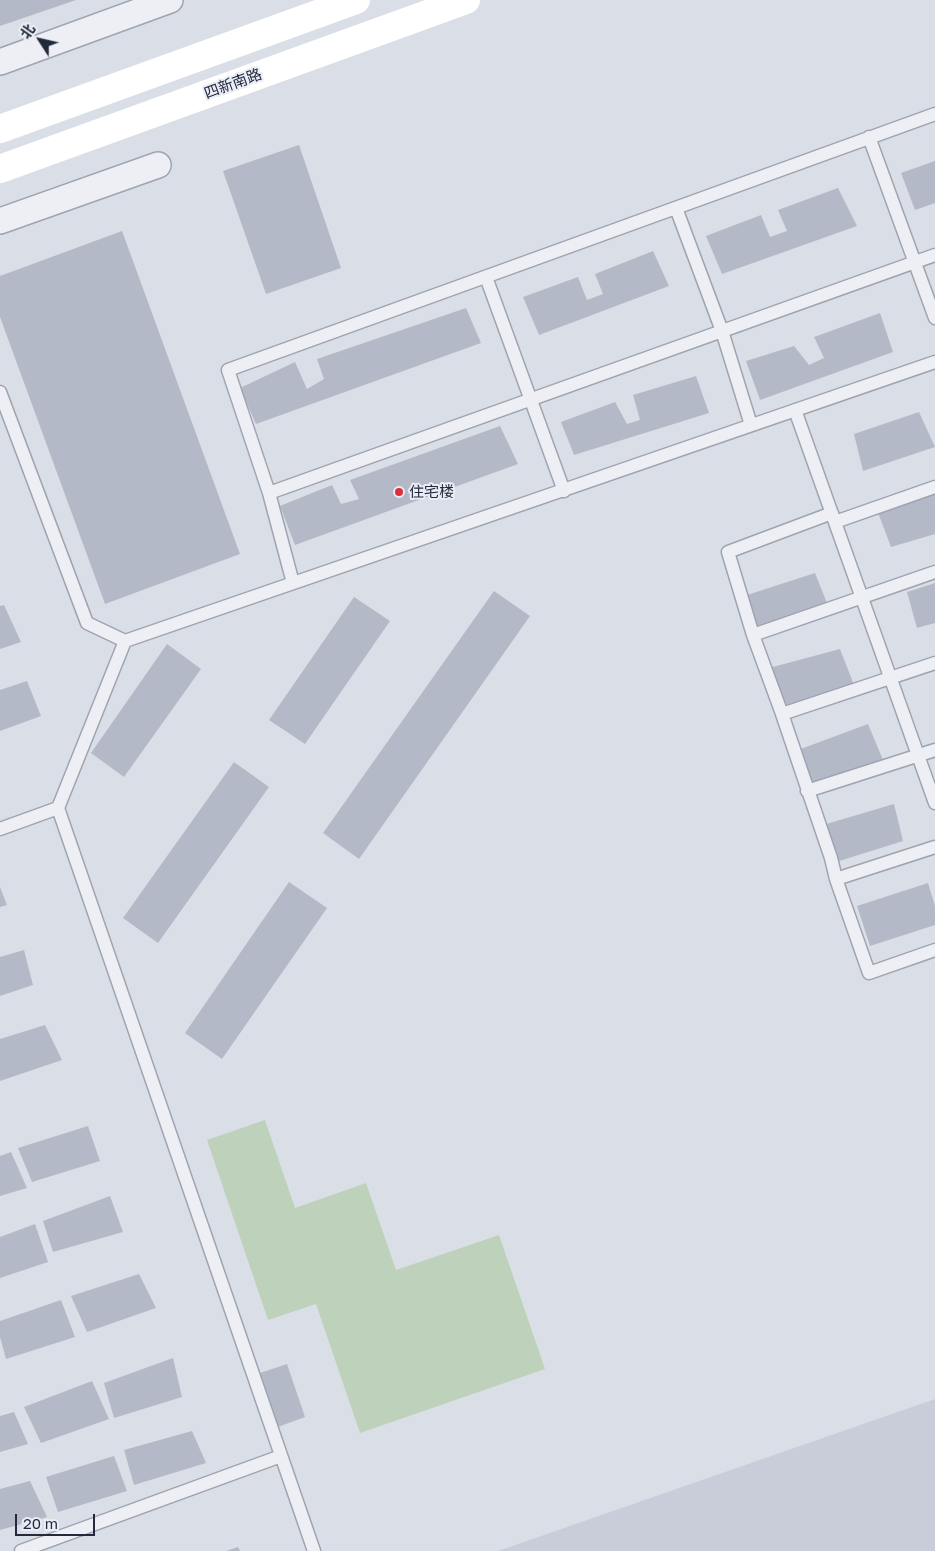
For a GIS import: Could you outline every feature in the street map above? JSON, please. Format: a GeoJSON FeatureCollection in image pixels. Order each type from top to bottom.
{"type":"FeatureCollection","features":[{"type":"Feature","properties":{"kind":"main road"},"geometry":{"type":"LineString","coordinates":[[0,129],[356,0]]}},
{"type":"Feature","properties":{"kind":"main road","name":"四新南路"},"geometry":{"type":"LineString","coordinates":[[0,169],[466,0]]}},
{"type":"Feature","properties":{"kind":"street"},"geometry":{"type":"LineString","coordinates":[[0,62],[170,0]]}},
{"type":"Feature","properties":{"kind":"street"},"geometry":{"type":"LineString","coordinates":[[0,221],[158,164]]}},
{"type":"Feature","properties":{"kind":"lane"},"geometry":{"type":"LineString","coordinates":[[293,583],[269,493],[228,370],[935,114]]}},
{"type":"Feature","properties":{"kind":"lane"},"geometry":{"type":"LineString","coordinates":[[869,138],[935,318]]}},
{"type":"Feature","properties":{"kind":"lane"},"geometry":{"type":"LineString","coordinates":[[676,208],[722,331],[751,426]]}},
{"type":"Feature","properties":{"kind":"lane"},"geometry":{"type":"LineString","coordinates":[[269,493],[935,255]]}},
{"type":"Feature","properties":{"kind":"lane"},"geometry":{"type":"LineString","coordinates":[[486,277],[564,491]]}},
{"type":"Feature","properties":{"kind":"lane"},"geometry":{"type":"LineString","coordinates":[[0,392],[87,623],[125,641],[935,362]]}},
{"type":"Feature","properties":{"kind":"lane"},"geometry":{"type":"LineString","coordinates":[[795,410],[935,803]]}},
{"type":"Feature","properties":{"kind":"lane"},"geometry":{"type":"LineString","coordinates":[[935,487],[833,517],[728,552],[753,635],[831,858],[836,879],[868,973],[935,950]]}},
{"type":"Feature","properties":{"kind":"lane"},"geometry":{"type":"LineString","coordinates":[[753,635],[935,572]]}},
{"type":"Feature","properties":{"kind":"lane"},"geometry":{"type":"LineString","coordinates":[[125,641],[58,808],[314,1551]]}},
{"type":"Feature","properties":{"kind":"lane"},"geometry":{"type":"LineString","coordinates":[[782,714],[935,663]]}},
{"type":"Feature","properties":{"kind":"lane"},"geometry":{"type":"LineString","coordinates":[[807,791],[935,750]]}},
{"type":"Feature","properties":{"kind":"lane"},"geometry":{"type":"LineString","coordinates":[[0,829],[58,808]]}},
{"type":"Feature","properties":{"kind":"lane"},"geometry":{"type":"LineString","coordinates":[[836,879],[935,847]]}},
{"type":"Feature","properties":{"kind":"lane"},"geometry":{"type":"LineString","coordinates":[[21,1551],[281,1456]]}},
{"type":"Feature","properties":{"kind":"shaded area"},"geometry":{"type":"Polygon","coordinates":[[[935,1399],[935,1551],[498,1551],[935,1399]]]}},
{"type":"Feature","properties":{"kind":"green space"},"geometry":{"type":"Polygon","coordinates":[[[265,1120],[295,1208],[366,1183],[396,1270],[499,1235],[545,1369],[360,1433],[316,1304],[268,1320],[207,1140],[265,1120]]]}},
{"type":"Feature","properties":{"kind":"building"},"geometry":{"type":"Polygon","coordinates":[[[0,0],[76,0],[0,26],[0,0]]]}},
{"type":"Feature","properties":{"kind":"building"},"geometry":{"type":"Polygon","coordinates":[[[299,145],[341,268],[266,294],[223,171],[299,145]]]}},
{"type":"Feature","properties":{"kind":"building"},"geometry":{"type":"Polygon","coordinates":[[[935,161],[935,203],[915,210],[901,173],[935,161]]]}},
{"type":"Feature","properties":{"kind":"building"},"geometry":{"type":"Polygon","coordinates":[[[838,188],[857,226],[722,274],[706,236],[761,215],[770,237],[787,231],[778,210],[838,188]]]}},
{"type":"Feature","properties":{"kind":"building"},"geometry":{"type":"Polygon","coordinates":[[[122,231],[240,554],[105,604],[0,317],[0,276],[122,231]]]}},
{"type":"Feature","properties":{"kind":"building"},"geometry":{"type":"Polygon","coordinates":[[[653,251],[669,286],[539,335],[523,297],[578,277],[587,300],[603,294],[595,274],[653,251]]]}},
{"type":"Feature","properties":{"kind":"building"},"geometry":{"type":"Polygon","coordinates":[[[466,308],[481,343],[256,424],[240,388],[295,362],[307,389],[324,379],[317,359],[466,308]]]}},
{"type":"Feature","properties":{"kind":"building"},"geometry":{"type":"Polygon","coordinates":[[[880,313],[893,352],[760,400],[746,361],[794,346],[809,365],[824,358],[814,337],[880,313]]]}},
{"type":"Feature","properties":{"kind":"building"},"geometry":{"type":"Polygon","coordinates":[[[696,376],[709,413],[574,455],[561,422],[615,402],[627,424],[640,420],[633,395],[696,376]]]}},
{"type":"Feature","properties":{"kind":"building"},"geometry":{"type":"Polygon","coordinates":[[[919,412],[935,447],[863,471],[854,434],[919,412]]]}},
{"type":"Feature","properties":{"kind":"building","name":"住宅楼"},"geometry":{"type":"Polygon","coordinates":[[[500,426],[518,464],[295,545],[280,506],[332,485],[341,504],[359,499],[350,480],[500,426]]]}},
{"type":"Feature","properties":{"kind":"building"},"geometry":{"type":"Polygon","coordinates":[[[935,493],[935,534],[891,547],[877,510],[935,493]]]}},
{"type":"Feature","properties":{"kind":"building"},"geometry":{"type":"Polygon","coordinates":[[[815,573],[829,608],[756,631],[744,596],[815,573]]]}},
{"type":"Feature","properties":{"kind":"building"},"geometry":{"type":"Polygon","coordinates":[[[935,583],[935,623],[917,628],[907,592],[935,583]]]}},
{"type":"Feature","properties":{"kind":"building"},"geometry":{"type":"Polygon","coordinates":[[[494,591],[530,616],[359,859],[323,833],[494,591]]]}},
{"type":"Feature","properties":{"kind":"building"},"geometry":{"type":"Polygon","coordinates":[[[354,597],[390,621],[305,744],[269,720],[354,597]]]}},
{"type":"Feature","properties":{"kind":"building"},"geometry":{"type":"Polygon","coordinates":[[[4,605],[21,642],[0,649],[0,606],[4,605]]]}},
{"type":"Feature","properties":{"kind":"building"},"geometry":{"type":"Polygon","coordinates":[[[167,644],[201,669],[124,777],[91,753],[167,644]]]}},
{"type":"Feature","properties":{"kind":"building"},"geometry":{"type":"Polygon","coordinates":[[[840,649],[854,685],[783,707],[769,668],[840,649]]]}},
{"type":"Feature","properties":{"kind":"building"},"geometry":{"type":"Polygon","coordinates":[[[27,681],[41,716],[0,731],[0,690],[27,681]]]}},
{"type":"Feature","properties":{"kind":"building"},"geometry":{"type":"Polygon","coordinates":[[[868,724],[883,760],[808,784],[798,750],[868,724]]]}},
{"type":"Feature","properties":{"kind":"building"},"geometry":{"type":"Polygon","coordinates":[[[234,762],[269,787],[158,943],[123,918],[234,762]]]}},
{"type":"Feature","properties":{"kind":"building"},"geometry":{"type":"Polygon","coordinates":[[[894,804],[903,841],[833,863],[823,825],[894,804]]]}},
{"type":"Feature","properties":{"kind":"building"},"geometry":{"type":"Polygon","coordinates":[[[289,882],[327,908],[222,1059],[185,1033],[289,882]]]}},
{"type":"Feature","properties":{"kind":"building"},"geometry":{"type":"Polygon","coordinates":[[[928,883],[935,906],[935,925],[870,946],[857,906],[928,883]]]}},
{"type":"Feature","properties":{"kind":"building"},"geometry":{"type":"Polygon","coordinates":[[[0,887],[7,905],[0,907],[0,887]]]}},
{"type":"Feature","properties":{"kind":"building"},"geometry":{"type":"Polygon","coordinates":[[[24,950],[33,985],[0,996],[0,957],[24,950]]]}},
{"type":"Feature","properties":{"kind":"building"},"geometry":{"type":"Polygon","coordinates":[[[45,1025],[62,1060],[0,1081],[0,1039],[45,1025]]]}},
{"type":"Feature","properties":{"kind":"building"},"geometry":{"type":"Polygon","coordinates":[[[88,1126],[100,1161],[32,1182],[18,1148],[88,1126]]]}},
{"type":"Feature","properties":{"kind":"building"},"geometry":{"type":"Polygon","coordinates":[[[11,1152],[27,1188],[0,1196],[0,1156],[11,1152]]]}},
{"type":"Feature","properties":{"kind":"building"},"geometry":{"type":"Polygon","coordinates":[[[110,1196],[123,1232],[53,1252],[43,1221],[110,1196]]]}},
{"type":"Feature","properties":{"kind":"building"},"geometry":{"type":"Polygon","coordinates":[[[35,1224],[48,1262],[0,1278],[0,1237],[35,1224]]]}},
{"type":"Feature","properties":{"kind":"building"},"geometry":{"type":"Polygon","coordinates":[[[139,1274],[156,1308],[87,1332],[71,1296],[139,1274]]]}},
{"type":"Feature","properties":{"kind":"building"},"geometry":{"type":"Polygon","coordinates":[[[61,1300],[75,1337],[6,1359],[0,1337],[0,1321],[61,1300]]]}},
{"type":"Feature","properties":{"kind":"building"},"geometry":{"type":"Polygon","coordinates":[[[173,1358],[182,1397],[114,1418],[104,1383],[173,1358]]]}},
{"type":"Feature","properties":{"kind":"building"},"geometry":{"type":"Polygon","coordinates":[[[287,1364],[305,1417],[275,1428],[257,1374],[287,1364]]]}},
{"type":"Feature","properties":{"kind":"building"},"geometry":{"type":"Polygon","coordinates":[[[92,1381],[109,1419],[41,1443],[24,1407],[92,1381]]]}},
{"type":"Feature","properties":{"kind":"building"},"geometry":{"type":"Polygon","coordinates":[[[14,1412],[28,1444],[0,1452],[0,1416],[14,1412]]]}},
{"type":"Feature","properties":{"kind":"building"},"geometry":{"type":"Polygon","coordinates":[[[192,1431],[206,1463],[134,1485],[124,1450],[192,1431]]]}},
{"type":"Feature","properties":{"kind":"building"},"geometry":{"type":"Polygon","coordinates":[[[114,1456],[127,1491],[58,1512],[46,1477],[114,1456]]]}},
{"type":"Feature","properties":{"kind":"building"},"geometry":{"type":"Polygon","coordinates":[[[30,1481],[47,1517],[0,1530],[0,1489],[30,1481]]]}},
{"type":"Feature","properties":{"kind":"building"},"geometry":{"type":"Polygon","coordinates":[[[238,1547],[240,1551],[226,1551],[238,1547]]]}},
{"type":"Feature","properties":{"kind":"place","name":"住宅楼"},"geometry":{"type":"Point","coordinates":[399,492]}}]}
